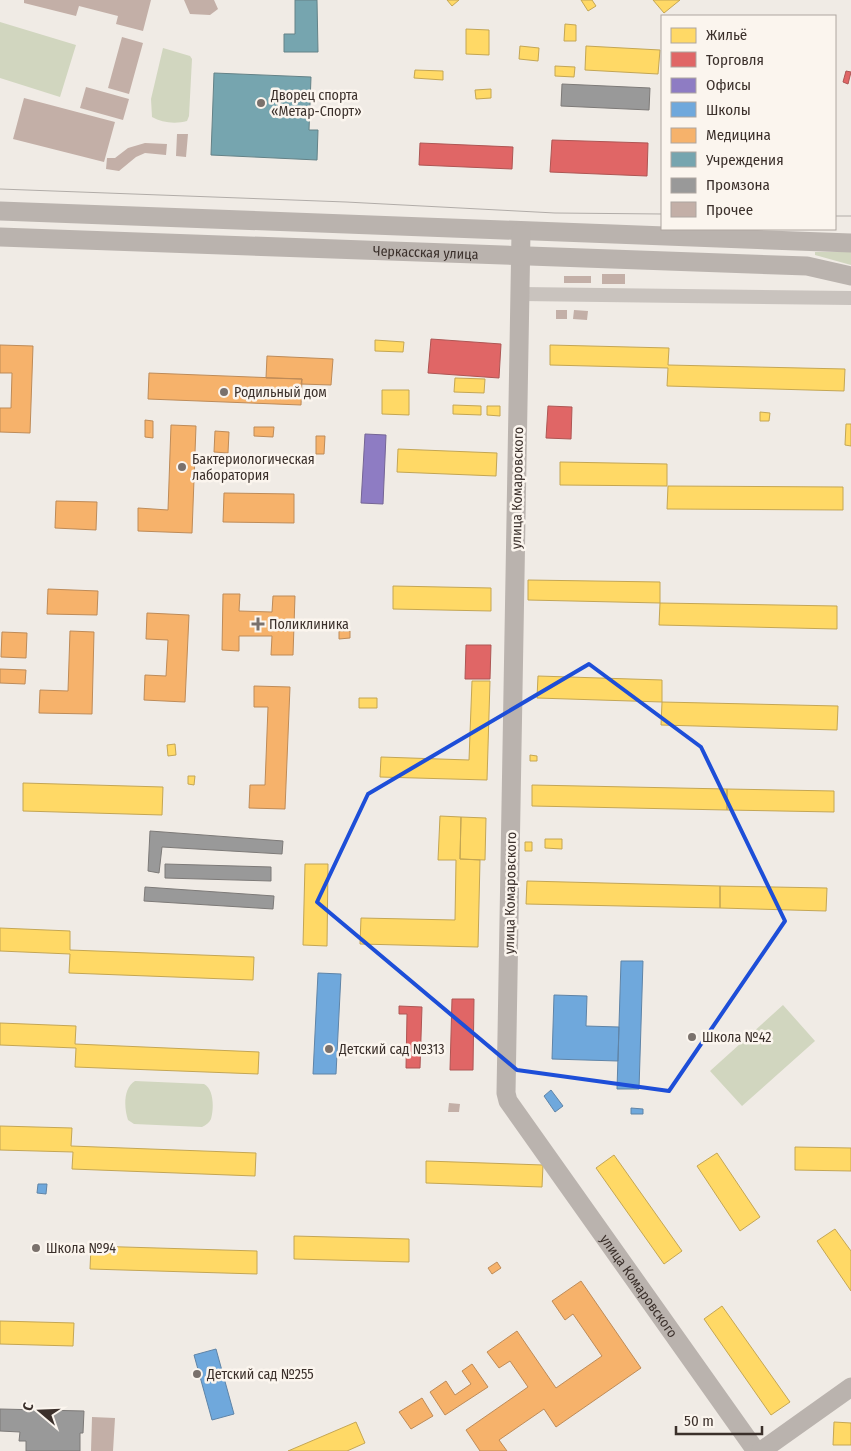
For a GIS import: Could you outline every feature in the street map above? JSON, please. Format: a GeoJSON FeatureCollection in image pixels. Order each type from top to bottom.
{"type":"FeatureCollection","features":[{"type":"Feature","properties":{"kind":"main road","name":"Черкасская улица"},"geometry":{"type":"LineString","coordinates":[[0,212],[851,243]]}},
{"type":"Feature","properties":{"kind":"main road","name":"улица Комаровского"},"geometry":{"type":"LineString","coordinates":[[521,232],[506,1093],[508,1101],[563,1180],[756,1451]]}},
{"type":"Feature","properties":{"kind":"main road","name":"Черкасская улица"},"geometry":{"type":"LineString","coordinates":[[0,237],[807,266],[851,276]]}},
{"type":"Feature","properties":{"kind":"main road"},"geometry":{"type":"LineString","coordinates":[[761,1451],[851,1387]]}},
{"type":"Feature","properties":{"kind":"street"},"geometry":{"type":"LineString","coordinates":[[521,294],[851,298]]}},
{"type":"Feature","properties":{"kind":"highlighted area"},"geometry":{"type":"Polygon","coordinates":[[[589,664],[701,747],[785,921],[669,1091],[517,1070],[317,902],[368,794],[589,664]]]}},
{"type":"Feature","properties":{"kind":"green space"},"geometry":{"type":"Polygon","coordinates":[[[0,22],[76,45],[60,97],[0,78],[0,22]]]}},
{"type":"Feature","properties":{"kind":"green space"},"geometry":{"type":"Polygon","coordinates":[[[163,48],[190,56],[192,59],[189,116],[187,121],[160,121],[152,117],[151,99],[163,48]]]}},
{"type":"Feature","properties":{"kind":"green space"},"geometry":{"type":"Polygon","coordinates":[[[815,252],[851,252],[851,265],[815,255],[815,252]]]}},
{"type":"Feature","properties":{"kind":"green space"},"geometry":{"type":"Polygon","coordinates":[[[783,1005],[815,1041],[742,1106],[710,1071],[783,1005]]]}},
{"type":"Feature","properties":{"kind":"green space"},"geometry":{"type":"Polygon","coordinates":[[[135,1081],[204,1084],[210,1090],[213,1104],[211,1119],[202,1127],[134,1124],[128,1120],[125,1104],[128,1088],[135,1081]]]}},
{"type":"Feature","properties":{"kind":"building: Жильё"},"geometry":{"type":"Polygon","coordinates":[[[447,0],[459,0],[452,6],[447,0]]]}},
{"type":"Feature","properties":{"kind":"building: Жильё"},"geometry":{"type":"Polygon","coordinates":[[[581,0],[592,0],[596,6],[588,11],[581,0]]]}},
{"type":"Feature","properties":{"kind":"building: Жильё"},"geometry":{"type":"Polygon","coordinates":[[[653,0],[680,0],[664,13],[653,0]]]}},
{"type":"Feature","properties":{"kind":"building: Жильё"},"geometry":{"type":"Polygon","coordinates":[[[565,24],[576,25],[576,41],[564,41],[565,24]]]}},
{"type":"Feature","properties":{"kind":"building: Жильё"},"geometry":{"type":"Polygon","coordinates":[[[466,29],[489,30],[489,55],[466,54],[466,29]]]}},
{"type":"Feature","properties":{"kind":"building: Жильё"},"geometry":{"type":"Polygon","coordinates":[[[520,46],[539,48],[538,61],[519,59],[520,46]]]}},
{"type":"Feature","properties":{"kind":"building: Жильё"},"geometry":{"type":"Polygon","coordinates":[[[586,46],[660,50],[658,74],[585,70],[586,46]]]}},
{"type":"Feature","properties":{"kind":"building: Жильё"},"geometry":{"type":"Polygon","coordinates":[[[555,66],[575,67],[574,77],[555,76],[555,66]]]}},
{"type":"Feature","properties":{"kind":"building: Жильё"},"geometry":{"type":"Polygon","coordinates":[[[415,70],[443,71],[443,80],[414,78],[415,70]]]}},
{"type":"Feature","properties":{"kind":"building: Жильё"},"geometry":{"type":"Polygon","coordinates":[[[491,89],[491,98],[476,99],[475,90],[491,89]]]}},
{"type":"Feature","properties":{"kind":"building: Жильё"},"geometry":{"type":"Polygon","coordinates":[[[375,340],[404,342],[403,352],[375,351],[375,340]]]}},
{"type":"Feature","properties":{"kind":"building: Жильё"},"geometry":{"type":"Polygon","coordinates":[[[550,345],[669,348],[668,365],[845,369],[844,391],[667,386],[668,368],[550,365],[550,345]]]}},
{"type":"Feature","properties":{"kind":"building: Жильё"},"geometry":{"type":"Polygon","coordinates":[[[455,378],[485,379],[484,393],[454,392],[455,378]]]}},
{"type":"Feature","properties":{"kind":"building: Жильё"},"geometry":{"type":"Polygon","coordinates":[[[382,390],[409,390],[409,415],[382,414],[382,390]]]}},
{"type":"Feature","properties":{"kind":"building: Жильё"},"geometry":{"type":"Polygon","coordinates":[[[453,405],[481,406],[481,415],[453,414],[453,405]]]}},
{"type":"Feature","properties":{"kind":"building: Жильё"},"geometry":{"type":"Polygon","coordinates":[[[487,406],[500,406],[500,416],[487,415],[487,406]]]}},
{"type":"Feature","properties":{"kind":"building: Жильё"},"geometry":{"type":"Polygon","coordinates":[[[760,412],[770,413],[769,421],[760,421],[760,412]]]}},
{"type":"Feature","properties":{"kind":"building: Жильё"},"geometry":{"type":"Polygon","coordinates":[[[846,424],[851,424],[851,446],[845,445],[846,424]]]}},
{"type":"Feature","properties":{"kind":"building: Жильё"},"geometry":{"type":"Polygon","coordinates":[[[398,449],[497,453],[496,476],[397,472],[398,449]]]}},
{"type":"Feature","properties":{"kind":"building: Жильё"},"geometry":{"type":"Polygon","coordinates":[[[560,462],[667,464],[667,486],[560,485],[560,462]]]}},
{"type":"Feature","properties":{"kind":"building: Жильё"},"geometry":{"type":"Polygon","coordinates":[[[668,486],[843,487],[843,510],[667,509],[668,486]]]}},
{"type":"Feature","properties":{"kind":"building: Жильё"},"geometry":{"type":"Polygon","coordinates":[[[528,580],[660,582],[660,603],[528,600],[528,580]]]}},
{"type":"Feature","properties":{"kind":"building: Жильё"},"geometry":{"type":"Polygon","coordinates":[[[393,586],[491,588],[491,611],[393,609],[393,586]]]}},
{"type":"Feature","properties":{"kind":"building: Жильё"},"geometry":{"type":"Polygon","coordinates":[[[660,603],[837,606],[837,629],[659,625],[660,603]]]}},
{"type":"Feature","properties":{"kind":"building: Жильё"},"geometry":{"type":"Polygon","coordinates":[[[538,676],[662,680],[662,702],[537,698],[538,676]]]}},
{"type":"Feature","properties":{"kind":"building: Жильё"},"geometry":{"type":"Polygon","coordinates":[[[472,681],[490,681],[487,780],[380,777],[381,757],[469,760],[472,681]]]}},
{"type":"Feature","properties":{"kind":"building: Жильё"},"geometry":{"type":"Polygon","coordinates":[[[359,698],[377,698],[377,708],[359,708],[359,698]]]}},
{"type":"Feature","properties":{"kind":"building: Жильё"},"geometry":{"type":"Polygon","coordinates":[[[662,702],[838,706],[837,730],[661,725],[662,702]]]}},
{"type":"Feature","properties":{"kind":"building: Жильё"},"geometry":{"type":"Polygon","coordinates":[[[175,744],[176,755],[168,756],[167,745],[175,744]]]}},
{"type":"Feature","properties":{"kind":"building: Жильё"},"geometry":{"type":"Polygon","coordinates":[[[530,755],[537,756],[537,761],[530,761],[530,755]]]}},
{"type":"Feature","properties":{"kind":"building: Жильё"},"geometry":{"type":"Polygon","coordinates":[[[188,776],[195,776],[194,785],[188,784],[188,776]]]}},
{"type":"Feature","properties":{"kind":"building: Жильё"},"geometry":{"type":"Polygon","coordinates":[[[23,783],[163,787],[162,815],[23,811],[23,783]]]}},
{"type":"Feature","properties":{"kind":"building: Жильё"},"geometry":{"type":"Polygon","coordinates":[[[532,785],[727,789],[727,810],[532,806],[532,785]]]}},
{"type":"Feature","properties":{"kind":"building: Жильё"},"geometry":{"type":"Polygon","coordinates":[[[727,789],[834,791],[834,812],[727,810],[727,789]]]}},
{"type":"Feature","properties":{"kind":"building: Жильё"},"geometry":{"type":"Polygon","coordinates":[[[440,816],[461,817],[460,859],[480,860],[478,947],[360,944],[361,918],[455,920],[456,860],[438,860],[440,816]]]}},
{"type":"Feature","properties":{"kind":"building: Жильё"},"geometry":{"type":"Polygon","coordinates":[[[461,817],[486,818],[485,860],[460,859],[461,817]]]}},
{"type":"Feature","properties":{"kind":"building: Жильё"},"geometry":{"type":"Polygon","coordinates":[[[545,839],[562,839],[562,849],[545,848],[545,839]]]}},
{"type":"Feature","properties":{"kind":"building: Жильё"},"geometry":{"type":"Polygon","coordinates":[[[525,842],[532,842],[532,851],[525,851],[525,842]]]}},
{"type":"Feature","properties":{"kind":"building: Жильё"},"geometry":{"type":"Polygon","coordinates":[[[305,864],[328,864],[327,946],[303,945],[305,864]]]}},
{"type":"Feature","properties":{"kind":"building: Жильё"},"geometry":{"type":"Polygon","coordinates":[[[527,881],[720,886],[720,908],[526,904],[527,881]]]}},
{"type":"Feature","properties":{"kind":"building: Жильё"},"geometry":{"type":"Polygon","coordinates":[[[720,886],[827,888],[826,911],[720,908],[720,886]]]}},
{"type":"Feature","properties":{"kind":"building: Жильё"},"geometry":{"type":"Polygon","coordinates":[[[0,928],[70,931],[70,950],[254,957],[253,980],[69,973],[70,954],[0,951],[0,928]]]}},
{"type":"Feature","properties":{"kind":"building: Жильё"},"geometry":{"type":"Polygon","coordinates":[[[0,1023],[76,1026],[75,1044],[259,1052],[258,1074],[75,1067],[76,1048],[0,1045],[0,1023]]]}},
{"type":"Feature","properties":{"kind":"building: Жильё"},"geometry":{"type":"Polygon","coordinates":[[[0,1126],[72,1128],[71,1146],[256,1153],[255,1176],[72,1169],[73,1152],[0,1150],[0,1126]]]}},
{"type":"Feature","properties":{"kind":"building: Жильё"},"geometry":{"type":"Polygon","coordinates":[[[795,1147],[851,1148],[851,1171],[795,1170],[795,1147]]]}},
{"type":"Feature","properties":{"kind":"building: Жильё"},"geometry":{"type":"Polygon","coordinates":[[[717,1153],[760,1217],[740,1231],[697,1166],[717,1153]]]}},
{"type":"Feature","properties":{"kind":"building: Жильё"},"geometry":{"type":"Polygon","coordinates":[[[614,1155],[682,1251],[664,1264],[596,1168],[614,1155]]]}},
{"type":"Feature","properties":{"kind":"building: Жильё"},"geometry":{"type":"Polygon","coordinates":[[[426,1161],[543,1165],[542,1187],[426,1183],[426,1161]]]}},
{"type":"Feature","properties":{"kind":"building: Жильё"},"geometry":{"type":"Polygon","coordinates":[[[835,1229],[851,1251],[851,1291],[817,1241],[835,1229]]]}},
{"type":"Feature","properties":{"kind":"building: Жильё"},"geometry":{"type":"Polygon","coordinates":[[[294,1236],[409,1239],[409,1262],[294,1259],[294,1236]]]}},
{"type":"Feature","properties":{"kind":"building: Жильё"},"geometry":{"type":"Polygon","coordinates":[[[91,1246],[257,1251],[257,1274],[90,1269],[91,1246]]]}},
{"type":"Feature","properties":{"kind":"building: Жильё"},"geometry":{"type":"Polygon","coordinates":[[[722,1306],[790,1402],[771,1415],[704,1319],[722,1306]]]}},
{"type":"Feature","properties":{"kind":"building: Жильё"},"geometry":{"type":"Polygon","coordinates":[[[0,1321],[74,1323],[73,1346],[0,1344],[0,1321]]]}},
{"type":"Feature","properties":{"kind":"building: Жильё"},"geometry":{"type":"Polygon","coordinates":[[[356,1422],[365,1443],[347,1451],[288,1451],[356,1422]]]}},
{"type":"Feature","properties":{"kind":"building: Жильё"},"geometry":{"type":"Polygon","coordinates":[[[834,1422],[851,1423],[851,1445],[833,1445],[834,1422]]]}},
{"type":"Feature","properties":{"kind":"building: Торговля"},"geometry":{"type":"Polygon","coordinates":[[[846,71],[851,72],[848,84],[843,82],[846,71]]]}},
{"type":"Feature","properties":{"kind":"building: Торговля"},"geometry":{"type":"Polygon","coordinates":[[[552,140],[648,143],[647,176],[550,172],[552,140]]]}},
{"type":"Feature","properties":{"kind":"building: Торговля"},"geometry":{"type":"Polygon","coordinates":[[[420,143],[513,147],[512,169],[419,165],[420,143]]]}},
{"type":"Feature","properties":{"kind":"building: Торговля"},"geometry":{"type":"Polygon","coordinates":[[[431,339],[501,344],[499,378],[428,373],[431,339]]]}},
{"type":"Feature","properties":{"kind":"building: Торговля"},"geometry":{"type":"Polygon","coordinates":[[[548,406],[572,407],[571,439],[546,438],[548,406]]]}},
{"type":"Feature","properties":{"kind":"building: Торговля"},"geometry":{"type":"Polygon","coordinates":[[[466,645],[491,645],[490,679],[465,679],[466,645]]]}},
{"type":"Feature","properties":{"kind":"building: Торговля"},"geometry":{"type":"Polygon","coordinates":[[[452,999],[474,999],[473,1070],[450,1070],[452,999]]]}},
{"type":"Feature","properties":{"kind":"building: Торговля"},"geometry":{"type":"Polygon","coordinates":[[[399,1006],[422,1007],[420,1068],[406,1068],[407,1014],[399,1014],[399,1006]]]}},
{"type":"Feature","properties":{"kind":"building: Офисы"},"geometry":{"type":"Polygon","coordinates":[[[365,434],[386,435],[383,504],[361,503],[365,434]]]}},
{"type":"Feature","properties":{"kind":"building: Школы"},"geometry":{"type":"Polygon","coordinates":[[[621,961],[643,961],[639,1089],[617,1089],[621,961]]]}},
{"type":"Feature","properties":{"kind":"building: Школы"},"geometry":{"type":"Polygon","coordinates":[[[318,973],[341,974],[336,1074],[313,1074],[318,973]]]}},
{"type":"Feature","properties":{"kind":"building: Школы"},"geometry":{"type":"Polygon","coordinates":[[[554,995],[587,996],[586,1026],[619,1027],[618,1061],[552,1059],[554,995]]]}},
{"type":"Feature","properties":{"kind":"building: Школы"},"geometry":{"type":"Polygon","coordinates":[[[551,1090],[563,1106],[555,1112],[544,1096],[551,1090]]]}},
{"type":"Feature","properties":{"kind":"building: Школы"},"geometry":{"type":"Polygon","coordinates":[[[631,1108],[643,1109],[643,1114],[631,1114],[631,1108]]]}},
{"type":"Feature","properties":{"kind":"building: Школы"},"geometry":{"type":"Polygon","coordinates":[[[38,1184],[47,1184],[46,1194],[37,1193],[38,1184]]]}},
{"type":"Feature","properties":{"kind":"building: Школы"},"geometry":{"type":"Polygon","coordinates":[[[216,1349],[234,1414],[212,1420],[194,1355],[216,1349]]]}},
{"type":"Feature","properties":{"kind":"building: Медицина"},"geometry":{"type":"Polygon","coordinates":[[[0,345],[33,346],[30,433],[0,432],[0,408],[11,408],[12,373],[0,373],[0,345]]]}},
{"type":"Feature","properties":{"kind":"building: Медицина"},"geometry":{"type":"Polygon","coordinates":[[[267,356],[333,359],[331,385],[301,384],[302,379],[266,378],[267,356]]]}},
{"type":"Feature","properties":{"kind":"building: Медицина","name":"Родильный дом"},"geometry":{"type":"Polygon","coordinates":[[[149,373],[302,379],[301,405],[148,399],[149,373]]]}},
{"type":"Feature","properties":{"kind":"building: Медицина"},"geometry":{"type":"Polygon","coordinates":[[[145,420],[153,421],[153,438],[145,437],[145,420]]]}},
{"type":"Feature","properties":{"kind":"building: Медицина","name":"Бактериологическая лаборатория"},"geometry":{"type":"Polygon","coordinates":[[[171,425],[196,426],[192,533],[138,531],[138,508],[168,510],[171,425]]]}},
{"type":"Feature","properties":{"kind":"building: Медицина"},"geometry":{"type":"Polygon","coordinates":[[[254,427],[274,427],[273,437],[254,436],[254,427]]]}},
{"type":"Feature","properties":{"kind":"building: Медицина"},"geometry":{"type":"Polygon","coordinates":[[[215,431],[229,432],[228,453],[214,452],[215,431]]]}},
{"type":"Feature","properties":{"kind":"building: Медицина"},"geometry":{"type":"Polygon","coordinates":[[[316,436],[325,436],[324,454],[316,454],[316,436]]]}},
{"type":"Feature","properties":{"kind":"building: Медицина"},"geometry":{"type":"Polygon","coordinates":[[[224,493],[294,494],[294,523],[223,522],[224,493]]]}},
{"type":"Feature","properties":{"kind":"building: Медицина"},"geometry":{"type":"Polygon","coordinates":[[[56,501],[97,502],[96,530],[55,528],[56,501]]]}},
{"type":"Feature","properties":{"kind":"building: Медицина"},"geometry":{"type":"Polygon","coordinates":[[[48,589],[98,591],[97,615],[47,614],[48,589]]]}},
{"type":"Feature","properties":{"kind":"building: Медицина","name":"Поликлиника"},"geometry":{"type":"Polygon","coordinates":[[[223,594],[240,594],[239,611],[272,612],[273,596],[295,596],[293,655],[271,655],[272,636],[239,636],[239,651],[222,650],[223,594]]]}},
{"type":"Feature","properties":{"kind":"building: Медицина"},"geometry":{"type":"Polygon","coordinates":[[[147,613],[189,615],[185,702],[144,700],[145,675],[166,676],[168,640],[146,639],[147,613]]]}},
{"type":"Feature","properties":{"kind":"building: Медицина"},"geometry":{"type":"Polygon","coordinates":[[[70,631],[94,632],[92,714],[39,713],[40,690],[68,691],[70,631]]]}},
{"type":"Feature","properties":{"kind":"building: Медицина"},"geometry":{"type":"Polygon","coordinates":[[[339,631],[350,631],[350,638],[339,639],[339,631]]]}},
{"type":"Feature","properties":{"kind":"building: Медицина"},"geometry":{"type":"Polygon","coordinates":[[[2,632],[27,633],[26,658],[1,657],[2,632]]]}},
{"type":"Feature","properties":{"kind":"building: Медицина"},"geometry":{"type":"Polygon","coordinates":[[[0,669],[26,670],[25,684],[0,683],[0,669]]]}},
{"type":"Feature","properties":{"kind":"building: Медицина"},"geometry":{"type":"Polygon","coordinates":[[[254,686],[290,687],[285,809],[249,808],[250,785],[265,785],[268,707],[254,707],[254,686]]]}},
{"type":"Feature","properties":{"kind":"building: Медицина"},"geometry":{"type":"Polygon","coordinates":[[[497,1262],[501,1268],[492,1274],[488,1268],[497,1262]]]}},
{"type":"Feature","properties":{"kind":"building: Медицина"},"geometry":{"type":"Polygon","coordinates":[[[581,1281],[641,1368],[556,1427],[544,1409],[499,1440],[507,1451],[480,1451],[466,1430],[528,1387],[510,1361],[499,1368],[487,1352],[517,1331],[556,1388],[602,1356],[573,1314],[565,1320],[552,1301],[581,1281]]]}},
{"type":"Feature","properties":{"kind":"building: Медицина"},"geometry":{"type":"Polygon","coordinates":[[[472,1364],[488,1387],[445,1415],[430,1392],[446,1381],[455,1395],[471,1384],[462,1371],[472,1364]]]}},
{"type":"Feature","properties":{"kind":"building: Медицина"},"geometry":{"type":"Polygon","coordinates":[[[422,1398],[433,1416],[411,1429],[399,1412],[422,1398]]]}},
{"type":"Feature","properties":{"kind":"building: Учреждения"},"geometry":{"type":"Polygon","coordinates":[[[295,0],[317,0],[318,52],[284,52],[284,34],[295,34],[295,0]]]}},
{"type":"Feature","properties":{"kind":"building: Учреждения","name":"Дворец спорта «Метар-Спорт»"},"geometry":{"type":"Polygon","coordinates":[[[214,73],[311,77],[309,130],[318,130],[317,160],[211,155],[214,73]]]}},
{"type":"Feature","properties":{"kind":"building: Промзона"},"geometry":{"type":"Polygon","coordinates":[[[562,84],[650,88],[649,110],[561,106],[562,84]]]}},
{"type":"Feature","properties":{"kind":"building: Промзона"},"geometry":{"type":"Polygon","coordinates":[[[150,831],[283,841],[282,854],[162,847],[159,873],[148,871],[150,831]]]}},
{"type":"Feature","properties":{"kind":"building: Промзона"},"geometry":{"type":"Polygon","coordinates":[[[165,864],[271,867],[271,881],[165,878],[165,864]]]}},
{"type":"Feature","properties":{"kind":"building: Промзона"},"geometry":{"type":"Polygon","coordinates":[[[145,887],[274,896],[273,909],[144,901],[145,887]]]}},
{"type":"Feature","properties":{"kind":"building: Промзона"},"geometry":{"type":"Polygon","coordinates":[[[0,1409],[84,1411],[83,1433],[80,1433],[80,1451],[26,1451],[26,1441],[19,1441],[20,1432],[0,1431],[0,1409]]]}},
{"type":"Feature","properties":{"kind":"building: Прочее"},"geometry":{"type":"Polygon","coordinates":[[[24,0],[151,0],[143,31],[116,24],[118,16],[79,6],[76,16],[24,3],[24,0]]]}},
{"type":"Feature","properties":{"kind":"building: Прочее"},"geometry":{"type":"Polygon","coordinates":[[[184,0],[214,0],[218,9],[210,15],[190,14],[184,0]]]}},
{"type":"Feature","properties":{"kind":"building: Прочее"},"geometry":{"type":"Polygon","coordinates":[[[122,37],[143,43],[129,94],[108,88],[122,37]]]}},
{"type":"Feature","properties":{"kind":"building: Прочее"},"geometry":{"type":"Polygon","coordinates":[[[86,87],[129,99],[123,120],[80,108],[86,87]]]}},
{"type":"Feature","properties":{"kind":"building: Прочее"},"geometry":{"type":"Polygon","coordinates":[[[24,98],[115,122],[104,162],[13,139],[24,98]]]}},
{"type":"Feature","properties":{"kind":"building: Прочее"},"geometry":{"type":"Polygon","coordinates":[[[177,134],[188,134],[186,157],[176,156],[177,134]]]}},
{"type":"Feature","properties":{"kind":"building: Прочее"},"geometry":{"type":"Polygon","coordinates":[[[145,143],[167,144],[166,155],[145,153],[136,157],[119,171],[106,169],[107,158],[115,158],[128,148],[145,143]]]}},
{"type":"Feature","properties":{"kind":"building: Прочее"},"geometry":{"type":"Polygon","coordinates":[[[602,274],[625,274],[625,284],[602,284],[602,274]]]}},
{"type":"Feature","properties":{"kind":"building: Прочее"},"geometry":{"type":"Polygon","coordinates":[[[564,276],[591,276],[591,283],[564,283],[564,276]]]}},
{"type":"Feature","properties":{"kind":"building: Прочее"},"geometry":{"type":"Polygon","coordinates":[[[556,310],[567,310],[567,319],[556,319],[556,310]]]}},
{"type":"Feature","properties":{"kind":"building: Прочее"},"geometry":{"type":"Polygon","coordinates":[[[574,310],[588,311],[587,320],[573,319],[574,310]]]}},
{"type":"Feature","properties":{"kind":"building: Прочее"},"geometry":{"type":"Polygon","coordinates":[[[449,1103],[460,1104],[459,1112],[448,1112],[449,1103]]]}},
{"type":"Feature","properties":{"kind":"building: Прочее"},"geometry":{"type":"Polygon","coordinates":[[[92,1417],[115,1418],[113,1451],[91,1451],[92,1417]]]}},
{"type":"Feature","properties":{"kind":"tram line"},"geometry":{"type":"LineString","coordinates":[[0,189],[346,202],[555,213],[661,214]]}},
{"type":"Feature","properties":{"kind":"tram line"},"geometry":{"type":"LineString","coordinates":[[836,216],[851,216]]}},
{"type":"Feature","properties":{"kind":"place","name":"Дворец спорта «Метар-Спорт»"},"geometry":{"type":"Point","coordinates":[261,103]}},
{"type":"Feature","properties":{"kind":"place","name":"Родильный дом"},"geometry":{"type":"Point","coordinates":[224,392]}},
{"type":"Feature","properties":{"kind":"place","name":"Бактериологическая лаборатория"},"geometry":{"type":"Point","coordinates":[182,467]}},
{"type":"Feature","properties":{"kind":"place","name":"Поликлиника"},"geometry":{"type":"Point","coordinates":[258,624]}},
{"type":"Feature","properties":{"kind":"place","name":"Школа №42"},"geometry":{"type":"Point","coordinates":[692,1037]}},
{"type":"Feature","properties":{"kind":"place","name":"Детский сад №313"},"geometry":{"type":"Point","coordinates":[329,1049]}},
{"type":"Feature","properties":{"kind":"place","name":"Школа №94"},"geometry":{"type":"Point","coordinates":[36,1248]}},
{"type":"Feature","properties":{"kind":"place","name":"Детский сад №255"},"geometry":{"type":"Point","coordinates":[197,1374]}}]}
